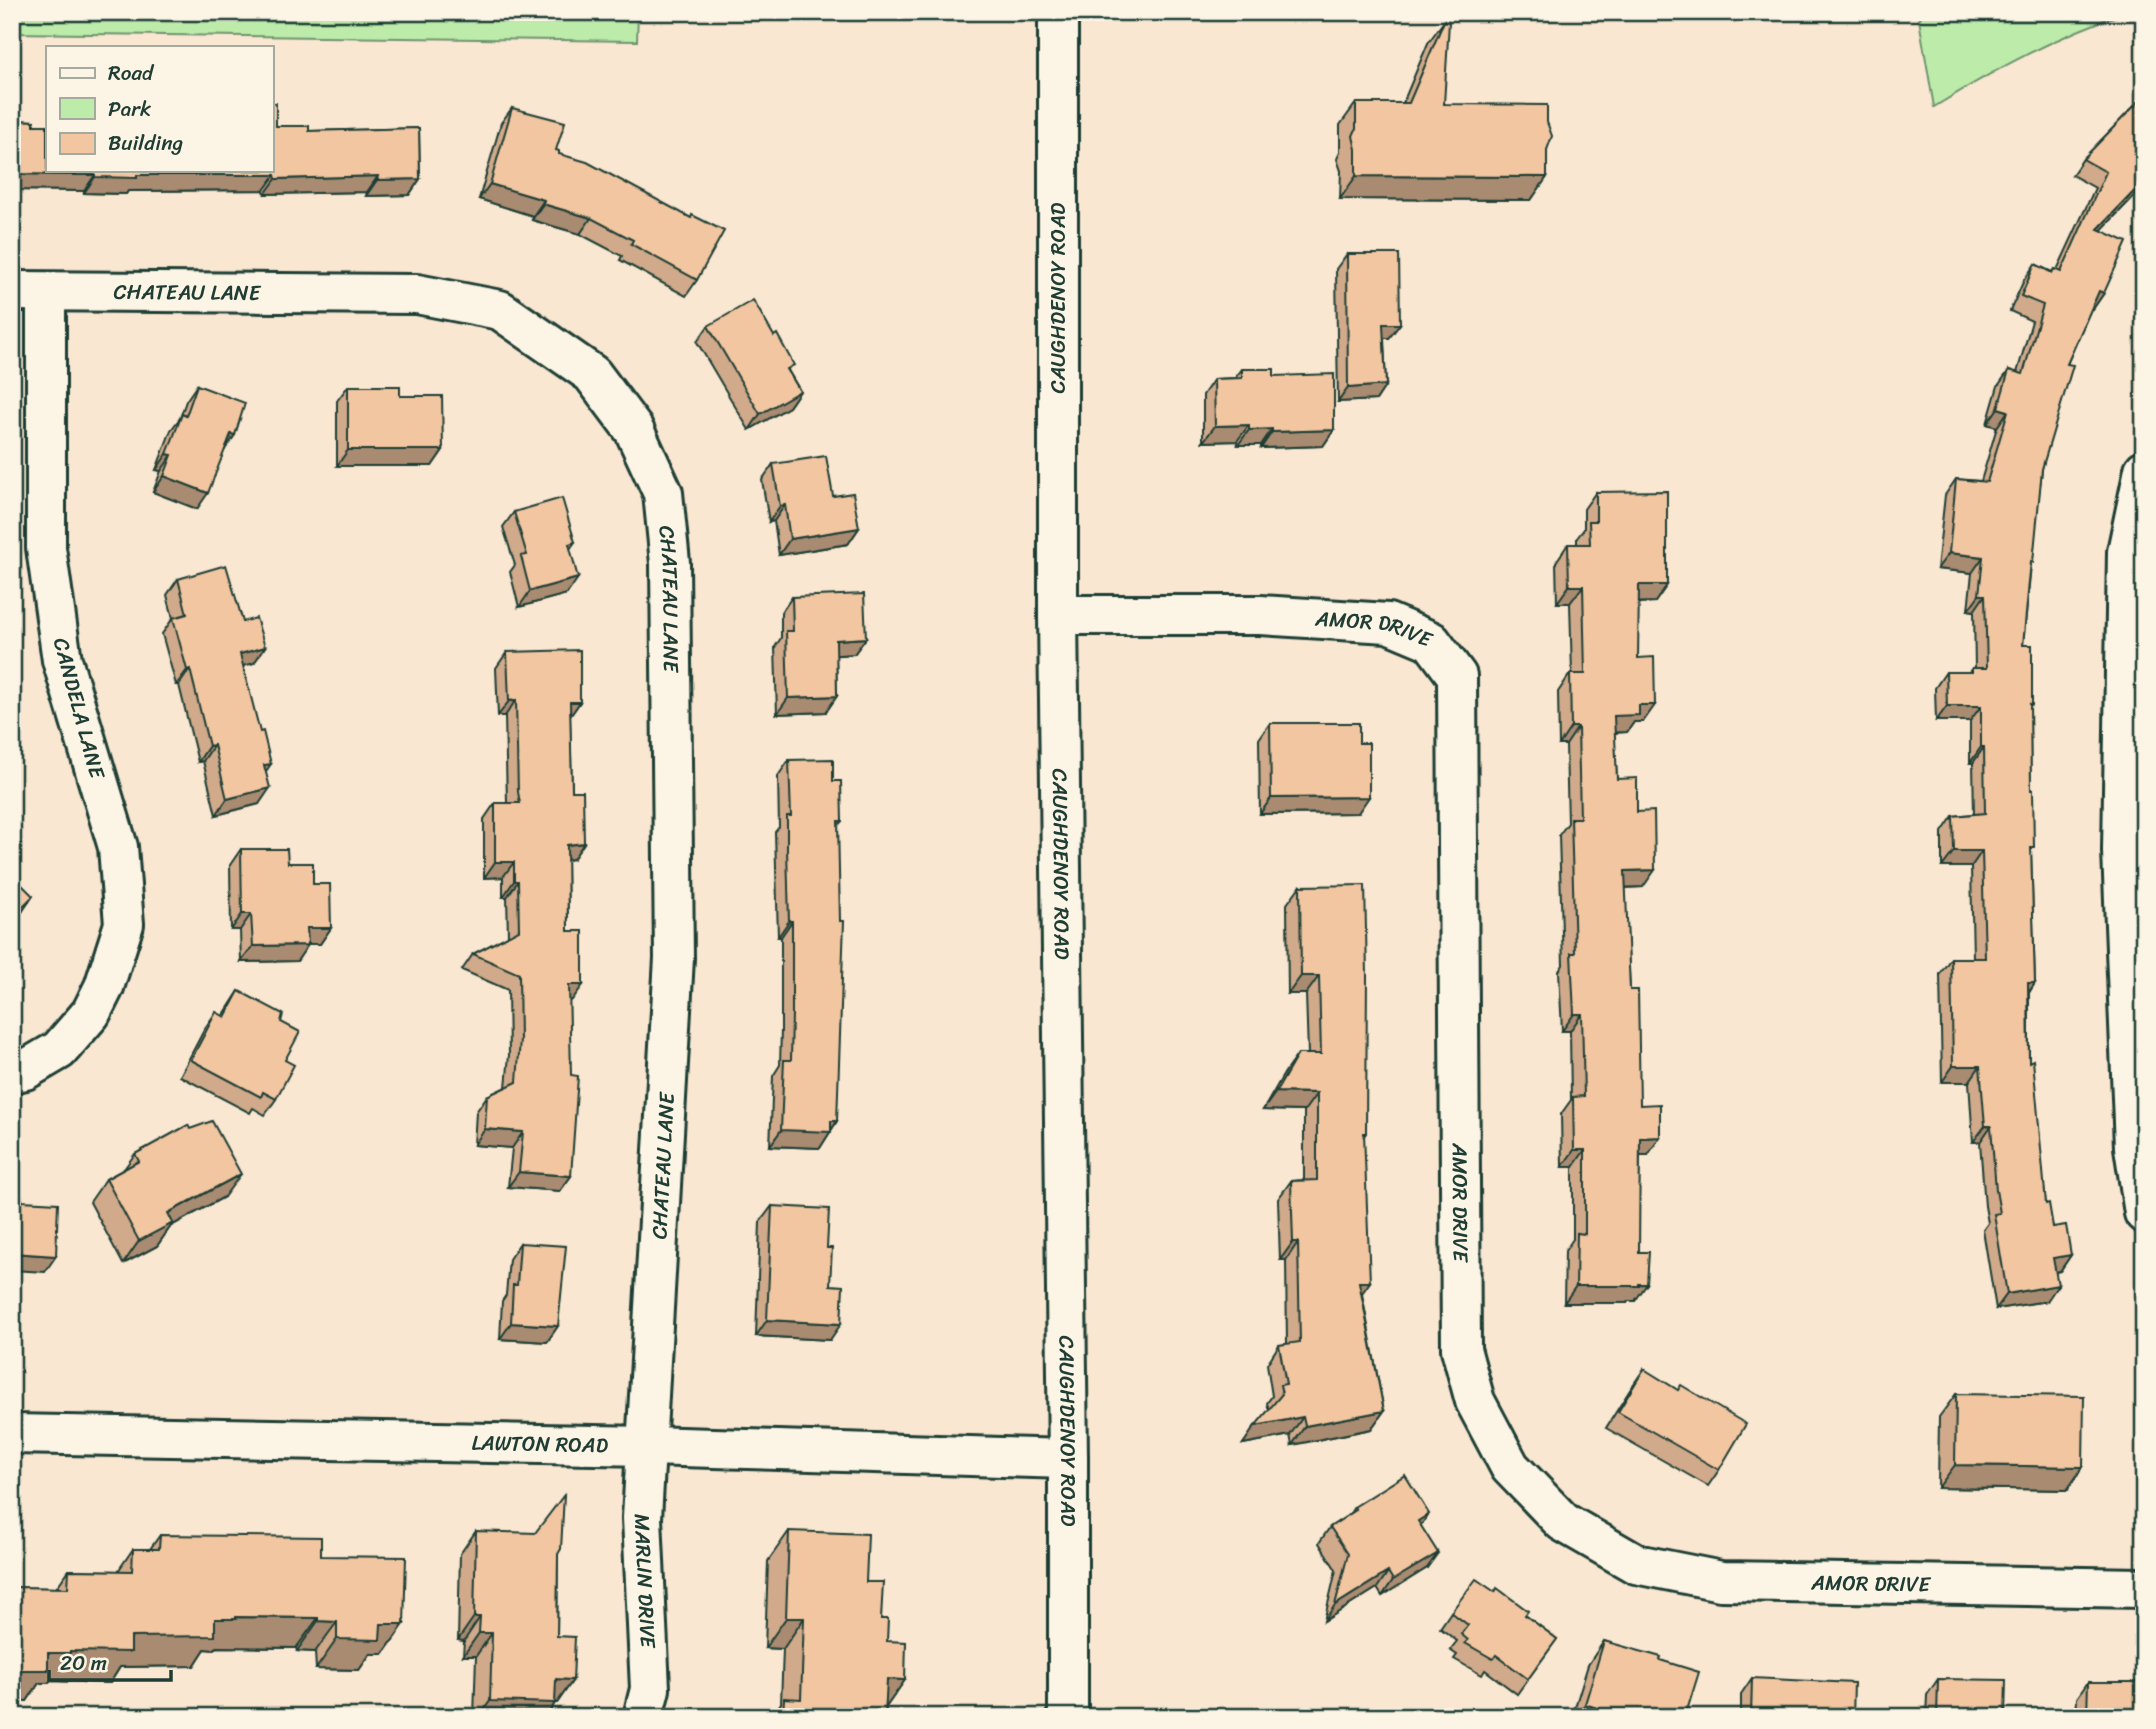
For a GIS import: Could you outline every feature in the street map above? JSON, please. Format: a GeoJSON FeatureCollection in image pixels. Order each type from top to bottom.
{"type":"FeatureCollection","features":[{"type":"Feature","properties":{"kind":"street","name":"CAUGHDENOY ROAD"},"geometry":{"type":"LineString","coordinates":[[1058,12],[1058,615],[1068,1459],[1068,1717]]}},
{"type":"Feature","properties":{"kind":"street","name":"CANDELA LANE"},"geometry":{"type":"LineString","coordinates":[[12,1073],[25,1070],[60,1050],[91,1013],[104,987],[124,924],[118,847],[62,660],[46,548],[29,292]]}},
{"type":"Feature","properties":{"kind":"street","name":"CHATEAU LANE"},"geometry":{"type":"LineString","coordinates":[[29,292],[417,294],[500,310],[592,374],[634,430],[663,493],[670,563],[674,958],[648,1446]]}},
{"type":"Feature","properties":{"kind":"street"},"geometry":{"type":"LineString","coordinates":[[2144,470],[2127,552],[2122,851],[2134,1147],[2144,1213]]}},
{"type":"Feature","properties":{"kind":"street","name":"AMOR DRIVE"},"geometry":{"type":"LineString","coordinates":[[1058,615],[1260,615],[1388,623],[1431,641],[1457,676],[1461,1349],[1475,1401],[1510,1467],[1563,1522],[1636,1564],[1721,1581],[2144,1588]]}},
{"type":"Feature","properties":{"kind":"street","name":"LAWTON ROAD"},"geometry":{"type":"LineString","coordinates":[[12,1434],[648,1446],[1068,1459]]}},
{"type":"Feature","properties":{"kind":"street","name":"MARLIN DRIVE"},"geometry":{"type":"LineString","coordinates":[[643,1717],[650,1689],[642,1518],[648,1446]]}},
{"type":"Feature","properties":{"kind":"green space"},"geometry":{"type":"Polygon","coordinates":[[[12,12],[638,12],[637,41],[12,33],[12,12]]]}},
{"type":"Feature","properties":{"kind":"green space"},"geometry":{"type":"Polygon","coordinates":[[[1923,12],[2128,12],[2077,31],[2028,54],[1934,107],[1919,20],[1923,12]]]}},
{"type":"Feature","properties":{"kind":"building"},"geometry":{"type":"Polygon","coordinates":[[[1444,21],[1449,22],[1444,104],[1547,105],[1547,122],[1552,136],[1547,150],[1547,177],[1356,176],[1353,136],[1356,129],[1356,103],[1409,103],[1444,21]]]}},
{"type":"Feature","properties":{"kind":"building"},"geometry":{"type":"Polygon","coordinates":[[[2144,96],[2144,181],[2098,229],[2127,242],[2104,293],[2099,291],[2067,364],[2073,365],[2042,469],[2033,562],[2031,561],[2023,645],[2032,645],[2032,705],[2030,704],[2034,847],[2031,847],[2035,983],[2028,983],[2029,1062],[2033,1060],[2046,1204],[2049,1203],[2053,1227],[2066,1225],[2071,1255],[2053,1258],[2058,1285],[2007,1294],[1994,1214],[2000,1213],[1991,1126],[1985,1126],[1980,1066],[1953,1066],[1951,958],[1985,958],[1982,851],[1954,851],[1953,816],[1985,813],[1984,747],[1981,747],[1981,706],[1947,706],[1946,672],[1972,672],[1972,668],[1987,668],[1985,595],[1979,595],[1983,557],[1949,553],[1956,479],[1987,482],[2008,411],[1998,408],[2009,370],[2023,374],[2043,305],[2021,296],[2035,264],[2052,273],[2054,269],[2061,272],[2106,172],[2083,159],[2144,96]]]}},
{"type":"Feature","properties":{"kind":"building"},"geometry":{"type":"Polygon","coordinates":[[[273,103],[276,103],[276,126],[309,126],[309,131],[419,128],[420,179],[377,180],[378,176],[276,179],[275,175],[137,175],[137,178],[12,174],[12,120],[34,121],[34,125],[46,125],[46,172],[273,172],[273,103]]]}},
{"type":"Feature","properties":{"kind":"building"},"geometry":{"type":"Polygon","coordinates":[[[512,108],[565,122],[556,150],[559,154],[587,162],[691,218],[692,215],[724,231],[697,280],[631,244],[633,240],[591,218],[490,184],[512,108]]]}},
{"type":"Feature","properties":{"kind":"building"},"geometry":{"type":"Polygon","coordinates":[[[1347,254],[1399,254],[1400,324],[1383,324],[1386,385],[1348,388],[1347,254]]]}},
{"type":"Feature","properties":{"kind":"building"},"geometry":{"type":"Polygon","coordinates":[[[753,300],[774,336],[777,334],[794,365],[787,369],[800,391],[760,414],[708,326],[753,300]]]}},
{"type":"Feature","properties":{"kind":"building"},"geometry":{"type":"Polygon","coordinates":[[[1242,369],[1274,369],[1274,376],[1334,374],[1334,430],[1272,432],[1272,429],[1249,430],[1249,425],[1215,426],[1214,379],[1242,378],[1242,369]]]}},
{"type":"Feature","properties":{"kind":"building"},"geometry":{"type":"Polygon","coordinates":[[[197,385],[245,403],[235,435],[231,434],[208,493],[164,476],[172,455],[167,454],[182,414],[186,416],[197,385]]]}},
{"type":"Feature","properties":{"kind":"building"},"geometry":{"type":"Polygon","coordinates":[[[348,386],[400,386],[400,396],[442,396],[443,450],[348,450],[348,386]]]}},
{"type":"Feature","properties":{"kind":"building"},"geometry":{"type":"Polygon","coordinates":[[[826,456],[833,496],[853,493],[859,528],[790,539],[785,505],[780,506],[773,464],[826,456]]]}},
{"type":"Feature","properties":{"kind":"building"},"geometry":{"type":"Polygon","coordinates":[[[1667,491],[1667,585],[1639,585],[1638,658],[1654,657],[1655,705],[1639,705],[1639,715],[1614,716],[1617,779],[1637,778],[1637,812],[1654,811],[1655,870],[1625,871],[1630,990],[1638,990],[1640,1105],[1660,1104],[1660,1137],[1640,1138],[1639,1252],[1649,1252],[1647,1284],[1576,1286],[1577,1233],[1585,1234],[1585,1150],[1574,1150],[1573,1097],[1584,1096],[1582,1014],[1574,1014],[1571,953],[1575,953],[1571,818],[1580,818],[1578,727],[1571,727],[1570,674],[1585,674],[1583,586],[1569,586],[1568,544],[1590,544],[1589,521],[1596,521],[1596,492],[1667,491]]]}},
{"type":"Feature","properties":{"kind":"building"},"geometry":{"type":"Polygon","coordinates":[[[562,498],[575,542],[569,544],[578,578],[530,591],[521,556],[527,555],[514,512],[562,498]]]}},
{"type":"Feature","properties":{"kind":"building"},"geometry":{"type":"Polygon","coordinates":[[[226,565],[243,622],[256,618],[265,647],[240,654],[271,764],[264,765],[270,788],[227,799],[214,745],[209,746],[190,669],[187,670],[173,618],[187,614],[178,579],[226,565]]]}},
{"type":"Feature","properties":{"kind":"building"},"geometry":{"type":"Polygon","coordinates":[[[864,594],[866,638],[836,640],[837,696],[788,698],[786,631],[793,631],[792,597],[864,594]]]}},
{"type":"Feature","properties":{"kind":"building"},"geometry":{"type":"Polygon","coordinates":[[[580,650],[580,702],[570,702],[572,791],[583,791],[584,843],[567,845],[568,931],[583,931],[583,985],[569,985],[571,1075],[578,1076],[571,1176],[519,1172],[523,1132],[485,1129],[487,1096],[517,1082],[520,1039],[519,974],[473,954],[519,930],[518,881],[514,881],[514,862],[495,862],[495,803],[520,803],[516,700],[509,701],[507,652],[580,650]]]}},
{"type":"Feature","properties":{"kind":"building"},"geometry":{"type":"Polygon","coordinates":[[[1270,723],[1359,723],[1359,743],[1369,743],[1369,797],[1271,798],[1270,723]]]}},
{"type":"Feature","properties":{"kind":"building"},"geometry":{"type":"Polygon","coordinates":[[[833,759],[833,781],[841,781],[842,821],[838,821],[840,921],[844,921],[837,1121],[831,1121],[831,1132],[781,1130],[784,1060],[791,1060],[792,1014],[792,921],[789,921],[787,849],[787,816],[791,816],[789,760],[833,759]]]}},
{"type":"Feature","properties":{"kind":"building"},"geometry":{"type":"Polygon","coordinates":[[[241,849],[287,849],[288,863],[313,863],[313,884],[330,884],[331,928],[307,928],[308,945],[253,946],[251,914],[242,914],[241,849]]]}},
{"type":"Feature","properties":{"kind":"building"},"geometry":{"type":"Polygon","coordinates":[[[12,875],[33,896],[12,917],[12,875]]]}},
{"type":"Feature","properties":{"kind":"building"},"geometry":{"type":"Polygon","coordinates":[[[1365,885],[1367,975],[1364,1133],[1370,1282],[1359,1282],[1384,1411],[1305,1426],[1303,1417],[1255,1426],[1282,1394],[1280,1385],[1286,1384],[1279,1345],[1300,1342],[1298,1242],[1293,1242],[1291,1181],[1317,1180],[1317,1093],[1276,1092],[1298,1054],[1321,1054],[1319,976],[1301,976],[1300,886],[1365,885]]]}},
{"type":"Feature","properties":{"kind":"building"},"geometry":{"type":"Polygon","coordinates":[[[239,991],[283,1014],[281,1022],[300,1032],[285,1060],[294,1065],[276,1099],[263,1092],[261,1097],[191,1060],[216,1012],[225,1017],[239,991]]]}},
{"type":"Feature","properties":{"kind":"building"},"geometry":{"type":"Polygon","coordinates":[[[212,1121],[241,1174],[168,1213],[173,1223],[139,1241],[106,1179],[139,1161],[135,1154],[188,1125],[190,1129],[212,1121]]]}},
{"type":"Feature","properties":{"kind":"building"},"geometry":{"type":"Polygon","coordinates":[[[12,1188],[20,1188],[22,1201],[58,1203],[56,1256],[12,1253],[12,1188]]]}},
{"type":"Feature","properties":{"kind":"building"},"geometry":{"type":"Polygon","coordinates":[[[772,1206],[829,1209],[827,1248],[832,1248],[830,1285],[843,1286],[841,1324],[767,1320],[772,1206]]]}},
{"type":"Feature","properties":{"kind":"building"},"geometry":{"type":"Polygon","coordinates":[[[520,1243],[566,1246],[558,1326],[511,1323],[513,1285],[517,1285],[520,1243]]]}},
{"type":"Feature","properties":{"kind":"building"},"geometry":{"type":"Polygon","coordinates":[[[1644,1369],[1678,1390],[1681,1385],[1746,1424],[1719,1470],[1618,1412],[1644,1369]]]}},
{"type":"Feature","properties":{"kind":"building"},"geometry":{"type":"Polygon","coordinates":[[[1956,1394],[2084,1396],[2083,1467],[1955,1465],[1956,1394]]]}},
{"type":"Feature","properties":{"kind":"building"},"geometry":{"type":"Polygon","coordinates":[[[1405,1475],[1429,1514],[1418,1521],[1438,1553],[1393,1580],[1388,1572],[1335,1605],[1348,1554],[1330,1527],[1356,1510],[1354,1507],[1405,1475]]]}},
{"type":"Feature","properties":{"kind":"building"},"geometry":{"type":"Polygon","coordinates":[[[564,1495],[561,1549],[558,1554],[557,1636],[575,1637],[573,1680],[556,1679],[555,1703],[490,1701],[492,1633],[479,1633],[480,1617],[474,1617],[476,1531],[535,1533],[564,1495]]]}},
{"type":"Feature","properties":{"kind":"building"},"geometry":{"type":"Polygon","coordinates":[[[789,1531],[868,1534],[866,1582],[883,1582],[881,1619],[888,1619],[887,1641],[906,1642],[905,1680],[887,1679],[885,1717],[783,1717],[784,1698],[801,1699],[804,1618],[786,1618],[789,1531]]]}},
{"type":"Feature","properties":{"kind":"building"},"geometry":{"type":"Polygon","coordinates":[[[160,1535],[321,1537],[321,1556],[406,1557],[404,1624],[381,1624],[380,1640],[337,1639],[337,1622],[318,1621],[318,1618],[215,1619],[215,1636],[131,1637],[131,1652],[48,1653],[48,1670],[12,1670],[12,1587],[68,1588],[69,1570],[132,1571],[133,1549],[159,1549],[160,1535]]]}},
{"type":"Feature","properties":{"kind":"building"},"geometry":{"type":"Polygon","coordinates":[[[1476,1579],[1495,1592],[1497,1588],[1528,1611],[1525,1615],[1557,1639],[1528,1679],[1496,1655],[1493,1659],[1465,1643],[1468,1640],[1461,1634],[1468,1625],[1451,1612],[1476,1579]]]}},
{"type":"Feature","properties":{"kind":"building"},"geometry":{"type":"Polygon","coordinates":[[[1604,1641],[1661,1657],[1660,1660],[1699,1672],[1685,1717],[1623,1717],[1585,1704],[1604,1641]]]}},
{"type":"Feature","properties":{"kind":"building"},"geometry":{"type":"Polygon","coordinates":[[[1752,1678],[1854,1683],[1853,1717],[1751,1717],[1752,1678]]]}},
{"type":"Feature","properties":{"kind":"building"},"geometry":{"type":"Polygon","coordinates":[[[1938,1679],[2006,1680],[2005,1717],[1937,1717],[1938,1679]]]}},
{"type":"Feature","properties":{"kind":"building"},"geometry":{"type":"Polygon","coordinates":[[[2088,1682],[2144,1682],[2144,1717],[2087,1717],[2088,1682]]]}}]}
